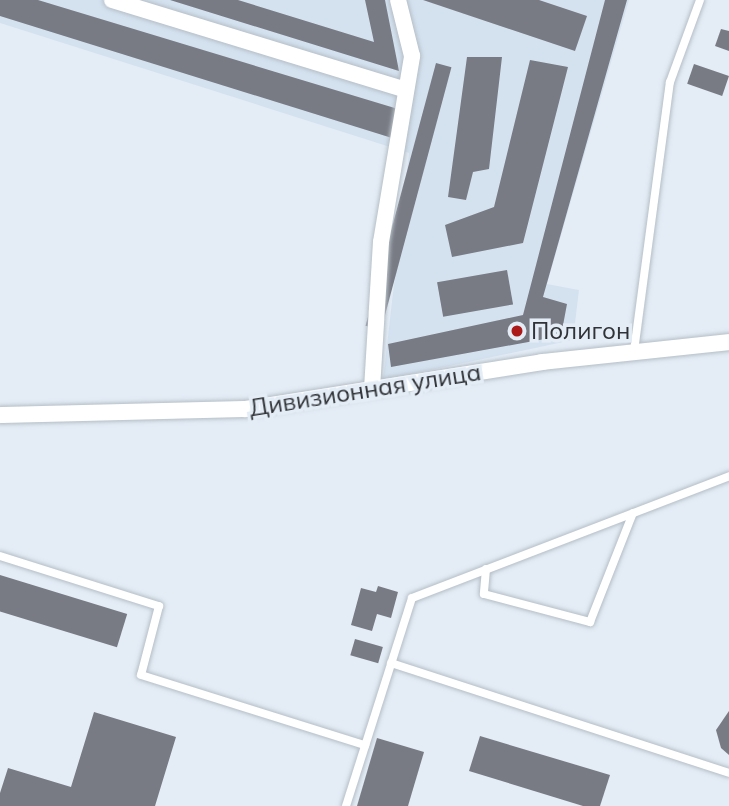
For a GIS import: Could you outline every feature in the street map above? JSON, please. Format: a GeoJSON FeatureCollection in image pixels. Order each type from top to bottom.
{"type":"FeatureCollection","features":[{"type":"Feature","properties":{"kind":"street"},"geometry":{"type":"LineString","coordinates":[[112,0],[407,90]]}},
{"type":"Feature","properties":{"kind":"street"},"geometry":{"type":"LineString","coordinates":[[372,389],[381,242],[412,56],[398,0]]}},
{"type":"Feature","properties":{"kind":"street","name":"Дивизионная улица"},"geometry":{"type":"LineString","coordinates":[[0,415],[246,409],[634,351],[729,342]]}},
{"type":"Feature","properties":{"kind":"lane"},"geometry":{"type":"LineString","coordinates":[[634,351],[670,82],[700,0]]}},
{"type":"Feature","properties":{"kind":"lane"},"geometry":{"type":"LineString","coordinates":[[346,806],[412,598],[729,476]]}},
{"type":"Feature","properties":{"kind":"lane"},"geometry":{"type":"LineString","coordinates":[[486,569],[484,594],[590,622],[633,513]]}},
{"type":"Feature","properties":{"kind":"lane"},"geometry":{"type":"LineString","coordinates":[[0,556],[159,606],[141,675],[365,745]]}},
{"type":"Feature","properties":{"kind":"lane"},"geometry":{"type":"LineString","coordinates":[[391,663],[729,773]]}},
{"type":"Feature","properties":{"kind":"shaded area"},"geometry":{"type":"Polygon","coordinates":[[[0,0],[629,0],[547,284],[579,290],[573,340],[383,380],[409,153],[0,23],[0,0]]]}},
{"type":"Feature","properties":{"kind":"building"},"geometry":{"type":"Polygon","coordinates":[[[0,0],[38,0],[398,109],[392,138],[0,16],[0,0]]]}},
{"type":"Feature","properties":{"kind":"building"},"geometry":{"type":"Polygon","coordinates":[[[170,0],[238,0],[374,42],[365,0],[385,0],[399,71],[170,0]]]}},
{"type":"Feature","properties":{"kind":"building"},"geometry":{"type":"Polygon","coordinates":[[[423,0],[539,0],[587,16],[575,51],[423,0]]]}},
{"type":"Feature","properties":{"kind":"building"},"geometry":{"type":"Polygon","coordinates":[[[605,0],[627,0],[543,297],[567,304],[561,336],[391,367],[388,344],[523,315],[605,0]]]}},
{"type":"Feature","properties":{"kind":"building"},"geometry":{"type":"Polygon","coordinates":[[[721,29],[729,31],[729,51],[715,46],[721,29]]]}},
{"type":"Feature","properties":{"kind":"building"},"geometry":{"type":"Polygon","coordinates":[[[467,57],[502,57],[489,169],[473,172],[466,200],[448,197],[467,57]]]}},
{"type":"Feature","properties":{"kind":"building"},"geometry":{"type":"Polygon","coordinates":[[[530,60],[568,67],[523,243],[452,257],[445,225],[494,207],[530,60]]]}},
{"type":"Feature","properties":{"kind":"building"},"geometry":{"type":"Polygon","coordinates":[[[436,63],[451,67],[381,330],[366,326],[436,63]]]}},
{"type":"Feature","properties":{"kind":"building"},"geometry":{"type":"Polygon","coordinates":[[[694,64],[729,76],[722,96],[687,84],[694,64]]]}},
{"type":"Feature","properties":{"kind":"building"},"geometry":{"type":"Polygon","coordinates":[[[507,270],[513,304],[443,317],[437,282],[507,270]]]}},
{"type":"Feature","properties":{"kind":"building"},"geometry":{"type":"Polygon","coordinates":[[[0,575],[127,614],[117,647],[0,612],[0,575]]]}},
{"type":"Feature","properties":{"kind":"building"},"geometry":{"type":"Polygon","coordinates":[[[378,586],[398,592],[391,618],[377,614],[372,631],[351,625],[361,588],[376,592],[378,586]]]}},
{"type":"Feature","properties":{"kind":"building"},"geometry":{"type":"Polygon","coordinates":[[[355,639],[383,647],[378,663],[350,655],[355,639]]]}},
{"type":"Feature","properties":{"kind":"building"},"geometry":{"type":"Polygon","coordinates":[[[729,711],[729,755],[721,748],[716,730],[729,711]]]}},
{"type":"Feature","properties":{"kind":"building"},"geometry":{"type":"Polygon","coordinates":[[[94,712],[176,737],[155,806],[0,806],[0,793],[8,768],[71,787],[94,712]]]}},
{"type":"Feature","properties":{"kind":"building"},"geometry":{"type":"Polygon","coordinates":[[[480,736],[610,775],[600,806],[583,806],[469,771],[480,736]]]}},
{"type":"Feature","properties":{"kind":"building"},"geometry":{"type":"Polygon","coordinates":[[[377,738],[424,752],[408,806],[357,806],[377,738]]]}},
{"type":"Feature","properties":{"kind":"place","name":"Полигон"},"geometry":{"type":"Point","coordinates":[517,331]}}]}
